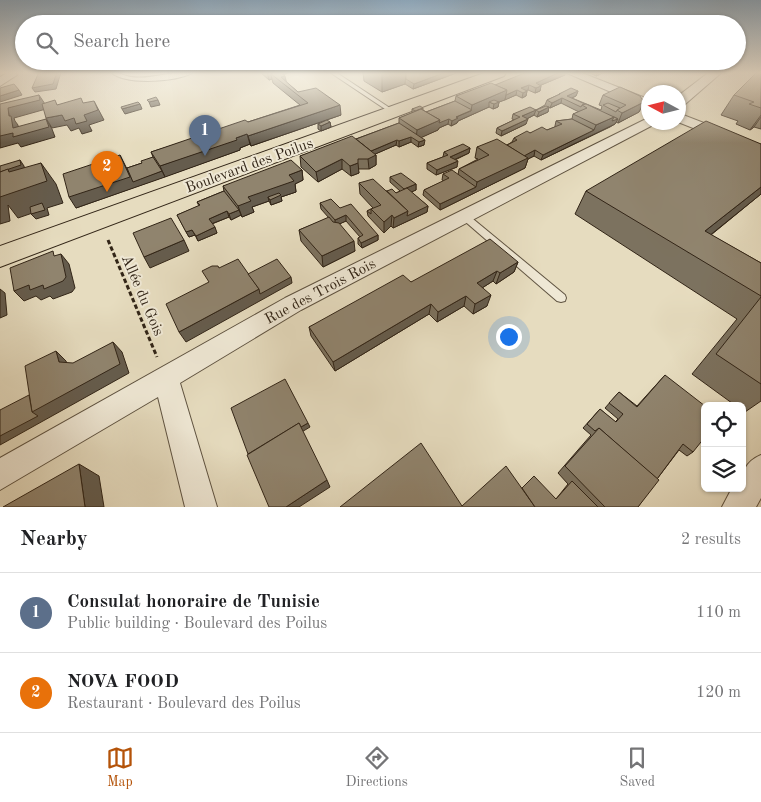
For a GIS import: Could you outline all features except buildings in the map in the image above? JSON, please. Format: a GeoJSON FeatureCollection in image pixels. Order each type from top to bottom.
{"type":"FeatureCollection","features":[{"type":"Feature","properties":{"kind":"main road","name":"Boulevard des Poilus"},"geometry":{"type":"LineString","coordinates":[[0,257],[433,97]]}},
{"type":"Feature","properties":{"kind":"street"},"geometry":{"type":"LineString","coordinates":[[686,120],[761,150]]}},
{"type":"Feature","properties":{"kind":"street","name":"Rue des Trois Rois"},"geometry":{"type":"LineString","coordinates":[[0,475],[293,304],[641,126]]}},
{"type":"Feature","properties":{"kind":"street"},"geometry":{"type":"LineString","coordinates":[[166,378],[201,507]]}},
{"type":"Feature","properties":{"kind":"street"},"geometry":{"type":"LineString","coordinates":[[738,507],[761,470]]}},
{"type":"Feature","properties":{"kind":"lane"},"geometry":{"type":"LineString","coordinates":[[370,97],[393,112]]}},
{"type":"Feature","properties":{"kind":"lane"},"geometry":{"type":"LineString","coordinates":[[464,216],[560,298]]}},
{"type":"Feature","properties":{"kind":"path","name":"Allée du Gois"},"geometry":{"type":"LineString","coordinates":[[100,220],[166,378]]}},
{"type":"Feature","properties":{"kind":"place","name":"Consulat honoraire de Tunisie"},"geometry":{"type":"Point","coordinates":[205,156]}},
{"type":"Feature","properties":{"kind":"place","name":"NOVA FOOD"},"geometry":{"type":"Point","coordinates":[107,192]}}]}
